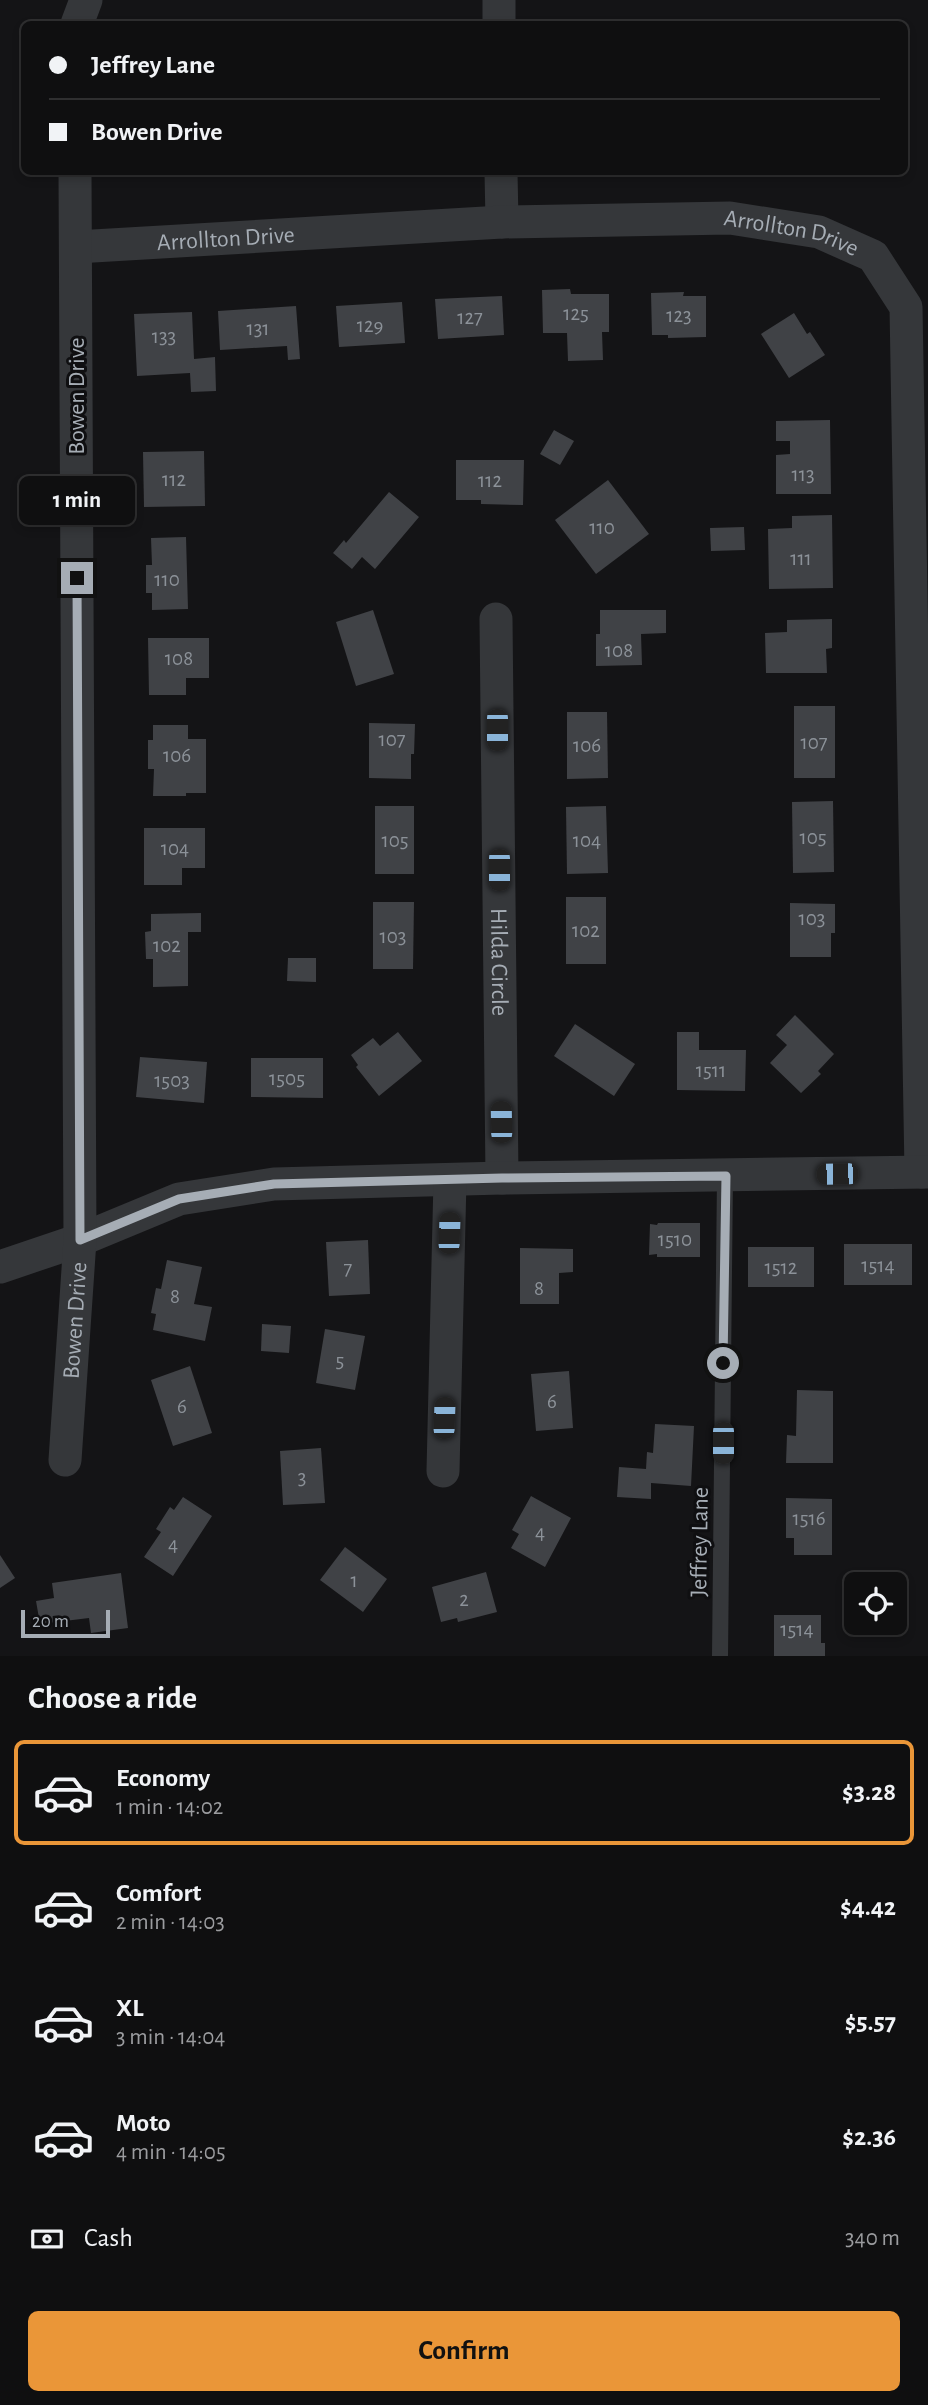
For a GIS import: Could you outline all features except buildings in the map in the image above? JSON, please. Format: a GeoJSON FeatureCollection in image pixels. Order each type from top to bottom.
{"type":"FeatureCollection","features":[{"type":"Feature","properties":{"kind":"street"},"geometry":{"type":"LineString","coordinates":[[78,21],[86,0]]}},
{"type":"Feature","properties":{"kind":"street"},"geometry":{"type":"LineString","coordinates":[[499,0],[499,21]]}},
{"type":"Feature","properties":{"kind":"street","name":"Bowen Drive"},"geometry":{"type":"LineString","coordinates":[[65,1460],[80,1240],[75,175]]}},
{"type":"Feature","properties":{"kind":"street"},"geometry":{"type":"LineString","coordinates":[[501,175],[502,222]]}},
{"type":"Feature","properties":{"kind":"street","name":"Arrollton Drive"},"geometry":{"type":"LineString","coordinates":[[76,247],[502,222],[730,218],[819,232],[873,256],[906,307],[925,1172]]}},
{"type":"Feature","properties":{"kind":"street","name":"Hilda Circle"},"geometry":{"type":"LineString","coordinates":[[496,619],[502,1178]]}},
{"type":"Feature","properties":{"kind":"street"},"geometry":{"type":"LineString","coordinates":[[0,1267],[80,1240],[179,1199],[274,1184],[925,1172]]}},
{"type":"Feature","properties":{"kind":"street"},"geometry":{"type":"LineString","coordinates":[[443,1471],[450,1180]]}},
{"type":"Feature","properties":{"kind":"lane","name":"Jeffrey Lane"},"geometry":{"type":"LineString","coordinates":[[720,1656],[726,1176]]}},
{"type":"Feature","properties":{"kind":"route"},"geometry":{"type":"LineString","coordinates":[[77,578],[80,1240],[179,1199],[274,1184],[726,1176],[723,1363]]}}]}
